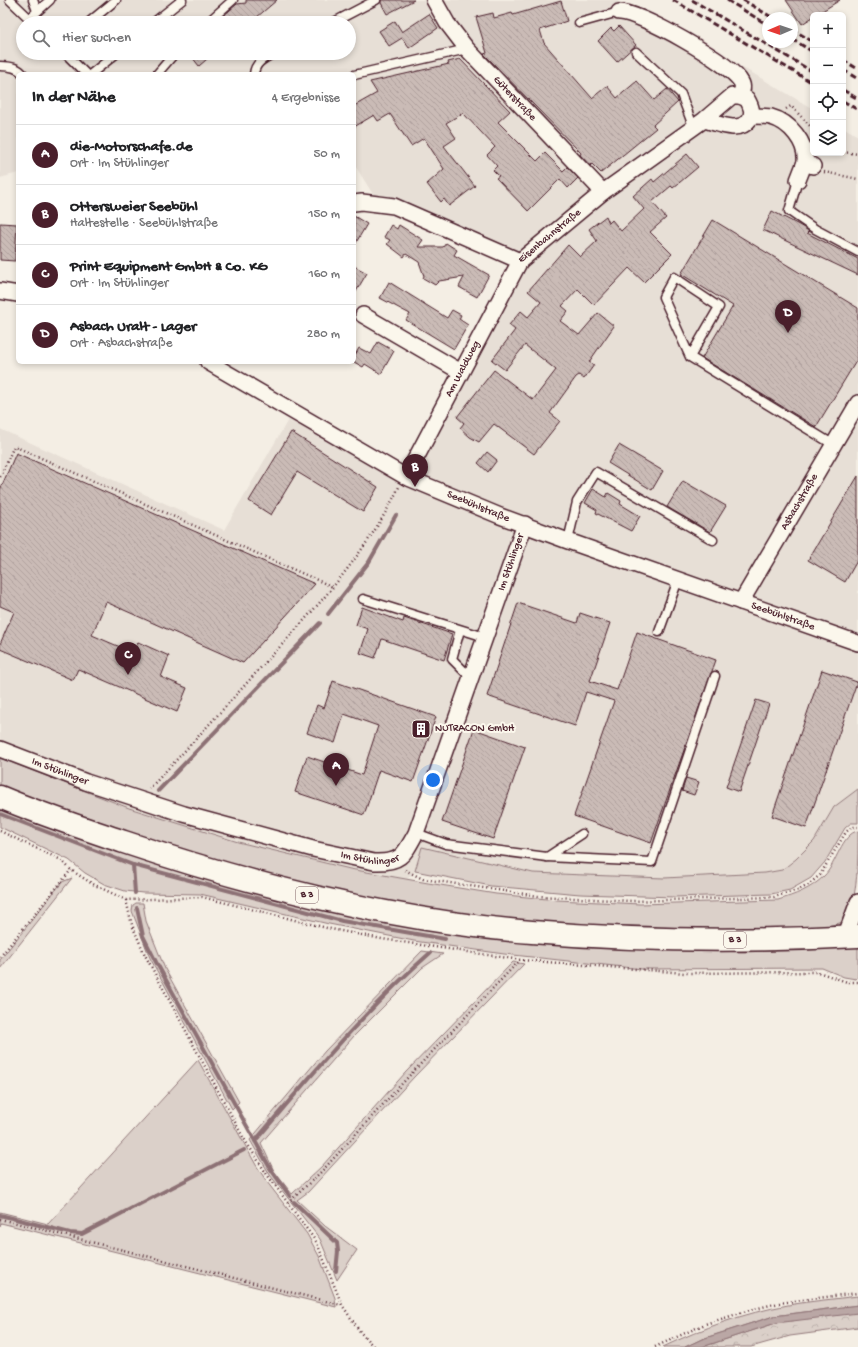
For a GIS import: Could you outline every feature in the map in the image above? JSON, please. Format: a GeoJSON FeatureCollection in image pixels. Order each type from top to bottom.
{"type":"FeatureCollection","features":[{"type":"Feature","properties":{"kind":"main road","name":"B 3"},"geometry":{"type":"LineString","coordinates":[[0,797],[98,833],[184,862],[323,899],[435,920],[530,932],[625,939],[745,940],[852,937]]}},
{"type":"Feature","properties":{"kind":"street","name":"Güterstraße"},"geometry":{"type":"LineString","coordinates":[[434,0],[447,23],[467,49],[603,192]]}},
{"type":"Feature","properties":{"kind":"street"},"geometry":{"type":"LineString","coordinates":[[619,12],[626,11],[639,16],[695,47],[730,70],[742,82],[743,88],[740,96],[747,99],[751,107],[752,116],[747,122],[741,126],[733,127],[699,123]]}},
{"type":"Feature","properties":{"kind":"street","name":"Eisenbahnstraße"},"geometry":{"type":"LineString","coordinates":[[356,203],[362,202],[394,206],[520,261],[603,192],[699,123],[732,96],[740,96]]}},
{"type":"Feature","properties":{"kind":"street"},"geometry":{"type":"LineString","coordinates":[[752,116],[772,117],[787,126],[797,135],[803,144],[809,164],[798,180]]}},
{"type":"Feature","properties":{"kind":"street","name":"Am Waldweg"},"geometry":{"type":"LineString","coordinates":[[405,476],[520,261]]}},
{"type":"Feature","properties":{"kind":"street"},"geometry":{"type":"LineString","coordinates":[[0,291],[16,294]]}},
{"type":"Feature","properties":{"kind":"street"},"geometry":{"type":"LineString","coordinates":[[363,315],[461,372]]}},
{"type":"Feature","properties":{"kind":"street","name":"Seebühlstraße"},"geometry":{"type":"LineString","coordinates":[[211,364],[405,476],[568,541],[858,643]]}},
{"type":"Feature","properties":{"kind":"street","name":"Asbachstraße"},"geometry":{"type":"LineString","coordinates":[[741,602],[858,403]]}},
{"type":"Feature","properties":{"kind":"street","name":"Im Stühlinger"},"geometry":{"type":"LineString","coordinates":[[0,749],[86,782],[237,830],[312,849],[374,862],[390,862],[406,853],[416,833],[525,524]]}},
{"type":"Feature","properties":{"kind":"street"},"geometry":{"type":"LineString","coordinates":[[852,937],[858,902]]}},
{"type":"Feature","properties":{"kind":"lane"},"geometry":{"type":"LineString","coordinates":[[10,0],[27,16]]}},
{"type":"Feature","properties":{"kind":"lane"},"geometry":{"type":"LineString","coordinates":[[33,0],[37,11]]}},
{"type":"Feature","properties":{"kind":"lane"},"geometry":{"type":"LineString","coordinates":[[34,16],[37,11],[50,0]]}},
{"type":"Feature","properties":{"kind":"lane"},"geometry":{"type":"LineString","coordinates":[[97,16],[116,0]]}},
{"type":"Feature","properties":{"kind":"lane"},"geometry":{"type":"LineString","coordinates":[[162,16],[182,0]]}},
{"type":"Feature","properties":{"kind":"lane"},"geometry":{"type":"LineString","coordinates":[[215,16],[233,0]]}},
{"type":"Feature","properties":{"kind":"lane"},"geometry":{"type":"LineString","coordinates":[[345,16],[376,0]]}},
{"type":"Feature","properties":{"kind":"lane"},"geometry":{"type":"LineString","coordinates":[[579,23],[619,12]]}},
{"type":"Feature","properties":{"kind":"lane"},"geometry":{"type":"LineString","coordinates":[[356,75],[467,49]]}},
{"type":"Feature","properties":{"kind":"lane"},"geometry":{"type":"LineString","coordinates":[[636,52],[681,94],[699,123]]}},
{"type":"Feature","properties":{"kind":"lane"},"geometry":{"type":"LineString","coordinates":[[71,60],[84,72]]}},
{"type":"Feature","properties":{"kind":"lane"},"geometry":{"type":"LineString","coordinates":[[93,72],[108,60]]}},
{"type":"Feature","properties":{"kind":"lane"},"geometry":{"type":"LineString","coordinates":[[159,72],[168,60]]}},
{"type":"Feature","properties":{"kind":"lane"},"geometry":{"type":"LineString","coordinates":[[254,72],[254,69],[260,60]]}},
{"type":"Feature","properties":{"kind":"lane"},"geometry":{"type":"LineString","coordinates":[[0,66],[14,68],[22,72]]}},
{"type":"Feature","properties":{"kind":"lane"},"geometry":{"type":"LineString","coordinates":[[798,180],[789,211],[815,229],[858,252]]}},
{"type":"Feature","properties":{"kind":"lane"},"geometry":{"type":"LineString","coordinates":[[690,357],[719,307],[674,277],[663,297],[690,357],[834,445]]}},
{"type":"Feature","properties":{"kind":"lane"},"geometry":{"type":"LineString","coordinates":[[568,541],[577,502],[596,472],[713,540]]}},
{"type":"Feature","properties":{"kind":"lane"},"geometry":{"type":"LineString","coordinates":[[659,632],[678,580]]}},
{"type":"Feature","properties":{"kind":"lane"},"geometry":{"type":"LineString","coordinates":[[363,599],[485,637]]}},
{"type":"Feature","properties":{"kind":"lane"},"geometry":{"type":"LineString","coordinates":[[460,630],[452,659],[471,678]]}},
{"type":"Feature","properties":{"kind":"lane"},"geometry":{"type":"LineString","coordinates":[[416,833],[446,844],[547,857],[652,862],[715,676]]}},
{"type":"Feature","properties":{"kind":"lane"},"geometry":{"type":"LineString","coordinates":[[547,857],[582,834]]}},
{"type":"Feature","properties":{"kind":"path"},"geometry":{"type":"LineString","coordinates":[[846,152],[858,154]]}},
{"type":"Feature","properties":{"kind":"path"},"geometry":{"type":"LineString","coordinates":[[809,164],[830,174],[858,180]]}},
{"type":"Feature","properties":{"kind":"path"},"geometry":{"type":"LineString","coordinates":[[0,477],[14,446],[333,587]]}},
{"type":"Feature","properties":{"kind":"path"},"geometry":{"type":"LineString","coordinates":[[139,800],[333,587],[370,538],[389,508],[405,476]]}},
{"type":"Feature","properties":{"kind":"path"},"geometry":{"type":"LineString","coordinates":[[390,862],[423,879],[538,896],[632,901],[774,897],[788,895],[807,886],[820,875],[846,832],[852,827],[858,827]]}},
{"type":"Feature","properties":{"kind":"path"},"geometry":{"type":"LineString","coordinates":[[0,831],[61,860],[71,870],[0,957]]}},
{"type":"Feature","properties":{"kind":"path"},"geometry":{"type":"LineString","coordinates":[[126,900],[132,925],[145,955],[243,1137],[266,1173],[317,1243],[342,1305],[361,1333],[374,1347]]}},
{"type":"Feature","properties":{"kind":"path"},"geometry":{"type":"LineString","coordinates":[[288,1203],[322,1171],[410,1075],[521,960]]}},
{"type":"Feature","properties":{"kind":"path"},"geometry":{"type":"LineString","coordinates":[[0,1219],[342,1305]]}},
{"type":"Feature","properties":{"kind":"path"},"geometry":{"type":"LineString","coordinates":[[655,1347],[705,1324],[779,1302],[858,1293]]}},
{"type":"Feature","properties":{"kind":"shaded area"},"geometry":{"type":"Polygon","coordinates":[[[0,0],[616,0],[754,74],[810,107],[810,156],[846,156],[846,129],[858,136],[858,789],[834,807],[814,841],[796,859],[782,870],[765,873],[664,878],[533,873],[422,847],[415,871],[407,879],[350,869],[238,842],[129,808],[0,758],[0,429],[224,530],[288,420],[411,474],[521,265],[376,199],[356,167],[356,72],[16,72],[16,174],[0,178],[0,0]]]}},
{"type":"Feature","properties":{"kind":"shaded area"},"geometry":{"type":"Polygon","coordinates":[[[858,1305],[858,1313],[776,1323],[702,1347],[685,1347],[702,1339],[774,1316],[858,1305]]]}},
{"type":"Feature","properties":{"kind":"green space"},"geometry":{"type":"Polygon","coordinates":[[[0,758],[129,808],[238,842],[350,869],[496,894],[557,900],[640,904],[778,900],[802,891],[819,881],[832,865],[843,843],[852,833],[858,831],[855,888],[851,910],[847,921],[825,927],[703,931],[624,931],[467,916],[367,899],[196,857],[0,788],[0,758]]]}},
{"type":"Feature","properties":{"kind":"green space"},"geometry":{"type":"Polygon","coordinates":[[[858,789],[858,823],[851,823],[845,828],[825,862],[811,878],[790,890],[771,894],[674,897],[580,894],[491,886],[415,871],[422,847],[533,873],[664,878],[765,873],[782,870],[796,859],[814,841],[834,807],[858,789]]]}},
{"type":"Feature","properties":{"kind":"green space"},"geometry":{"type":"Polygon","coordinates":[[[0,805],[189,873],[608,947],[744,952],[858,947],[858,977],[856,979],[844,977],[822,968],[642,969],[504,954],[414,941],[329,924],[200,894],[143,893],[125,891],[104,884],[85,873],[69,860],[0,827],[0,805]]]}},
{"type":"Feature","properties":{"kind":"green space"},"geometry":{"type":"Polygon","coordinates":[[[72,878],[0,969],[0,960],[62,882],[72,878]]]}},
{"type":"Feature","properties":{"kind":"green space"},"geometry":{"type":"Polygon","coordinates":[[[136,903],[143,903],[146,921],[165,969],[239,1102],[232,1109],[150,958],[132,911],[133,905],[136,903]]]}},
{"type":"Feature","properties":{"kind":"green space"},"geometry":{"type":"Polygon","coordinates":[[[422,951],[443,954],[422,968],[354,1036],[261,1143],[274,1171],[292,1194],[322,1166],[406,1072],[513,962],[524,964],[414,1077],[308,1192],[297,1200],[325,1226],[357,1250],[337,1280],[320,1239],[270,1175],[250,1140],[325,1051],[422,951]]]}},
{"type":"Feature","properties":{"kind":"green space"},"geometry":{"type":"Polygon","coordinates":[[[198,1060],[256,1165],[267,1182],[307,1234],[319,1256],[335,1298],[336,1307],[1,1223],[0,1226],[0,1212],[48,1224],[198,1060]]]}},
{"type":"Feature","properties":{"kind":"green space"},"geometry":{"type":"Polygon","coordinates":[[[858,1296],[858,1305],[774,1316],[702,1339],[685,1347],[663,1347],[709,1327],[756,1312],[797,1304],[858,1296]]]}},
{"type":"Feature","properties":{"kind":"green space"},"geometry":{"type":"Polygon","coordinates":[[[858,1309],[858,1327],[790,1336],[751,1347],[702,1347],[776,1323],[858,1309]]]}},
{"type":"Feature","properties":{"kind":"building"},"geometry":{"type":"Polygon","coordinates":[[[246,0],[277,0],[258,16],[223,16],[237,4],[246,3],[246,0]]]}},
{"type":"Feature","properties":{"kind":"building"},"geometry":{"type":"Polygon","coordinates":[[[381,0],[414,0],[387,14],[381,0]]]}},
{"type":"Feature","properties":{"kind":"building"},"geometry":{"type":"Polygon","coordinates":[[[786,0],[840,0],[821,12],[810,12],[810,19],[802,24],[798,18],[798,12],[794,12],[786,0]]]}},
{"type":"Feature","properties":{"kind":"building"},"geometry":{"type":"Polygon","coordinates":[[[561,1],[567,21],[540,30],[544,43],[592,98],[607,86],[617,98],[637,81],[654,100],[667,89],[678,102],[653,125],[656,128],[601,173],[592,164],[590,166],[580,155],[581,153],[484,54],[487,53],[476,17],[493,13],[494,18],[512,13],[513,15],[561,1]]]}},
{"type":"Feature","properties":{"kind":"building"},"geometry":{"type":"Polygon","coordinates":[[[429,14],[438,28],[409,48],[402,38],[389,46],[379,31],[395,21],[402,32],[429,14]]]}},
{"type":"Feature","properties":{"kind":"building"},"geometry":{"type":"Polygon","coordinates":[[[619,26],[636,45],[617,62],[598,41],[611,28],[614,31],[619,26]]]}},
{"type":"Feature","properties":{"kind":"building"},"geometry":{"type":"Polygon","coordinates":[[[460,59],[510,111],[498,122],[537,161],[545,153],[563,171],[567,167],[578,178],[568,188],[560,179],[528,211],[496,178],[499,176],[493,170],[497,166],[487,155],[495,147],[463,113],[446,123],[456,138],[444,146],[475,186],[449,206],[444,199],[441,202],[427,184],[444,169],[424,138],[411,146],[390,114],[378,121],[374,115],[356,126],[356,105],[377,93],[370,82],[449,64],[448,62],[460,59]]]}},
{"type":"Feature","properties":{"kind":"building"},"geometry":{"type":"Polygon","coordinates":[[[194,60],[206,60],[199,66],[194,60]]]}},
{"type":"Feature","properties":{"kind":"building"},"geometry":{"type":"Polygon","coordinates":[[[687,154],[698,167],[673,188],[671,186],[652,202],[666,218],[650,232],[672,254],[644,282],[629,268],[594,305],[578,289],[562,306],[568,311],[560,321],[579,335],[598,313],[614,326],[589,362],[594,365],[584,379],[579,375],[576,377],[550,413],[560,421],[534,454],[494,424],[479,442],[470,437],[460,428],[464,423],[457,417],[494,370],[533,400],[556,370],[525,345],[505,370],[492,360],[515,330],[509,325],[521,311],[528,317],[541,302],[528,291],[568,245],[580,257],[597,241],[589,229],[606,216],[609,223],[612,220],[621,231],[644,209],[633,196],[652,179],[654,182],[687,154]]]}},
{"type":"Feature","properties":{"kind":"building"},"geometry":{"type":"Polygon","coordinates":[[[772,211],[809,231],[807,233],[858,259],[858,275],[763,230],[772,211]]]}},
{"type":"Feature","properties":{"kind":"building"},"geometry":{"type":"Polygon","coordinates":[[[356,217],[367,224],[356,243],[356,217]]]}},
{"type":"Feature","properties":{"kind":"building"},"geometry":{"type":"Polygon","coordinates":[[[713,220],[858,308],[858,358],[816,427],[702,358],[733,306],[681,274],[713,220]]]}},
{"type":"Feature","properties":{"kind":"building"},"geometry":{"type":"Polygon","coordinates":[[[0,223],[16,224],[15,261],[0,260],[0,223]]]}},
{"type":"Feature","properties":{"kind":"building"},"geometry":{"type":"Polygon","coordinates":[[[391,225],[397,229],[399,225],[423,240],[418,247],[443,247],[446,243],[457,250],[454,255],[489,275],[477,297],[459,287],[464,277],[439,281],[435,285],[423,278],[424,276],[419,262],[406,254],[404,257],[387,244],[390,240],[384,237],[391,225]]]}},
{"type":"Feature","properties":{"kind":"building"},"geometry":{"type":"Polygon","coordinates":[[[356,267],[367,273],[356,292],[356,267]]]}},
{"type":"Feature","properties":{"kind":"building"},"geometry":{"type":"Polygon","coordinates":[[[389,282],[447,318],[452,310],[461,315],[459,319],[468,325],[454,349],[406,320],[410,314],[380,298],[389,282]]]}},
{"type":"Feature","properties":{"kind":"building"},"geometry":{"type":"Polygon","coordinates":[[[378,342],[394,351],[381,374],[365,364],[363,367],[356,363],[356,353],[359,348],[371,354],[378,342]]]}},
{"type":"Feature","properties":{"kind":"building"},"geometry":{"type":"Polygon","coordinates":[[[291,432],[378,487],[363,512],[297,472],[271,515],[249,501],[291,432]]]}},
{"type":"Feature","properties":{"kind":"building"},"geometry":{"type":"Polygon","coordinates":[[[619,445],[663,471],[652,490],[608,463],[619,445]]]}},
{"type":"Feature","properties":{"kind":"building"},"geometry":{"type":"Polygon","coordinates":[[[487,452],[497,460],[488,472],[478,463],[487,452]]]}},
{"type":"Feature","properties":{"kind":"building"},"geometry":{"type":"Polygon","coordinates":[[[16,453],[315,584],[243,663],[106,602],[92,635],[134,653],[138,642],[169,656],[161,677],[187,688],[177,712],[78,669],[73,680],[0,649],[0,644],[14,612],[0,606],[0,490],[16,453]]]}},
{"type":"Feature","properties":{"kind":"building"},"geometry":{"type":"Polygon","coordinates":[[[858,476],[858,559],[845,582],[808,560],[858,476]]]}},
{"type":"Feature","properties":{"kind":"building"},"geometry":{"type":"Polygon","coordinates":[[[683,481],[726,506],[710,532],[667,507],[683,481]]]}},
{"type":"Feature","properties":{"kind":"building"},"geometry":{"type":"Polygon","coordinates":[[[593,489],[606,497],[608,493],[621,501],[620,504],[640,516],[631,531],[596,513],[597,510],[585,503],[593,489]]]}},
{"type":"Feature","properties":{"kind":"building"},"geometry":{"type":"Polygon","coordinates":[[[518,603],[577,623],[580,613],[610,623],[590,681],[617,690],[637,632],[716,660],[651,843],[574,816],[614,701],[586,692],[575,726],[487,696],[518,603]]]}},
{"type":"Feature","properties":{"kind":"building"},"geometry":{"type":"Polygon","coordinates":[[[362,607],[403,622],[404,618],[452,634],[444,660],[382,639],[375,658],[360,653],[368,629],[356,625],[362,607]]]}},
{"type":"Feature","properties":{"kind":"building"},"geometry":{"type":"Polygon","coordinates":[[[822,670],[857,682],[806,828],[772,816],[822,670]]]}},
{"type":"Feature","properties":{"kind":"building"},"geometry":{"type":"Polygon","coordinates":[[[333,681],[436,717],[413,782],[379,770],[364,815],[295,792],[307,756],[362,775],[378,726],[344,714],[335,743],[307,733],[317,705],[324,708],[333,681]]]}},
{"type":"Feature","properties":{"kind":"building"},"geometry":{"type":"Polygon","coordinates":[[[756,700],[769,704],[739,792],[726,787],[756,700]]]}},
{"type":"Feature","properties":{"kind":"building"},"geometry":{"type":"Polygon","coordinates":[[[474,729],[525,747],[493,839],[442,822],[474,729]]]}},
{"type":"Feature","properties":{"kind":"building"},"geometry":{"type":"Polygon","coordinates":[[[686,778],[699,782],[694,795],[682,791],[686,778]]]}},
{"type":"Feature","properties":{"kind":"waterway"},"geometry":{"type":"LineString","coordinates":[[328,614],[369,562],[396,515]]}},
{"type":"Feature","properties":{"kind":"waterway"},"geometry":{"type":"LineString","coordinates":[[158,791],[320,623]]}},
{"type":"Feature","properties":{"kind":"waterway"},"geometry":{"type":"LineString","coordinates":[[0,814],[133,865],[342,921],[445,939]]}},
{"type":"Feature","properties":{"kind":"waterway"},"geometry":{"type":"LineString","coordinates":[[133,865],[135,893]]}},
{"type":"Feature","properties":{"kind":"waterway"},"geometry":{"type":"LineString","coordinates":[[137,908],[143,936],[156,962],[270,1168],[290,1196]]}},
{"type":"Feature","properties":{"kind":"waterway"},"geometry":{"type":"LineString","coordinates":[[255,1141],[361,1020],[430,953]]}},
{"type":"Feature","properties":{"kind":"waterway"},"geometry":{"type":"LineString","coordinates":[[0,1215],[70,1233],[82,1234],[244,1150]]}},
{"type":"Feature","properties":{"kind":"waterway"},"geometry":{"type":"LineString","coordinates":[[294,1202],[337,1243],[338,1251],[336,1271]]}},
{"type":"Feature","properties":{"kind":"railway"},"geometry":{"type":"LineString","coordinates":[[673,0],[810,81]]}},
{"type":"Feature","properties":{"kind":"railway"},"geometry":{"type":"LineString","coordinates":[[692,0],[810,70]]}},
{"type":"Feature","properties":{"kind":"railway"},"geometry":{"type":"LineString","coordinates":[[727,0],[762,21]]}},
{"type":"Feature","properties":{"kind":"railway"},"geometry":{"type":"LineString","coordinates":[[743,0],[763,12]]}},
{"type":"Feature","properties":{"kind":"railway"},"geometry":{"type":"LineString","coordinates":[[798,33],[810,40]]}},
{"type":"Feature","properties":{"kind":"railway"},"geometry":{"type":"LineString","coordinates":[[798,43],[810,50]]}},
{"type":"Feature","properties":{"kind":"railway"},"geometry":{"type":"LineString","coordinates":[[846,62],[858,69]]}},
{"type":"Feature","properties":{"kind":"railway"},"geometry":{"type":"LineString","coordinates":[[846,72],[858,79]]}},
{"type":"Feature","properties":{"kind":"railway"},"geometry":{"type":"LineString","coordinates":[[846,92],[858,99]]}},
{"type":"Feature","properties":{"kind":"railway"},"geometry":{"type":"LineString","coordinates":[[846,103],[858,110]]}},
{"type":"Feature","properties":{"kind":"place","name":"Asbach Uralt - Lager"},"geometry":{"type":"Point","coordinates":[788,333]}},
{"type":"Feature","properties":{"kind":"place","name":"Ottersweier Seebühl"},"geometry":{"type":"Point","coordinates":[415,487]}},
{"type":"Feature","properties":{"kind":"place","name":"Print Equipment GmbH & Co. KG"},"geometry":{"type":"Point","coordinates":[128,675]}},
{"type":"Feature","properties":{"kind":"place","name":"NUTRACON GmbH"},"geometry":{"type":"Point","coordinates":[421,729]}},
{"type":"Feature","properties":{"kind":"place","name":"die-Motorschafe.de"},"geometry":{"type":"Point","coordinates":[336,786]}}]}
